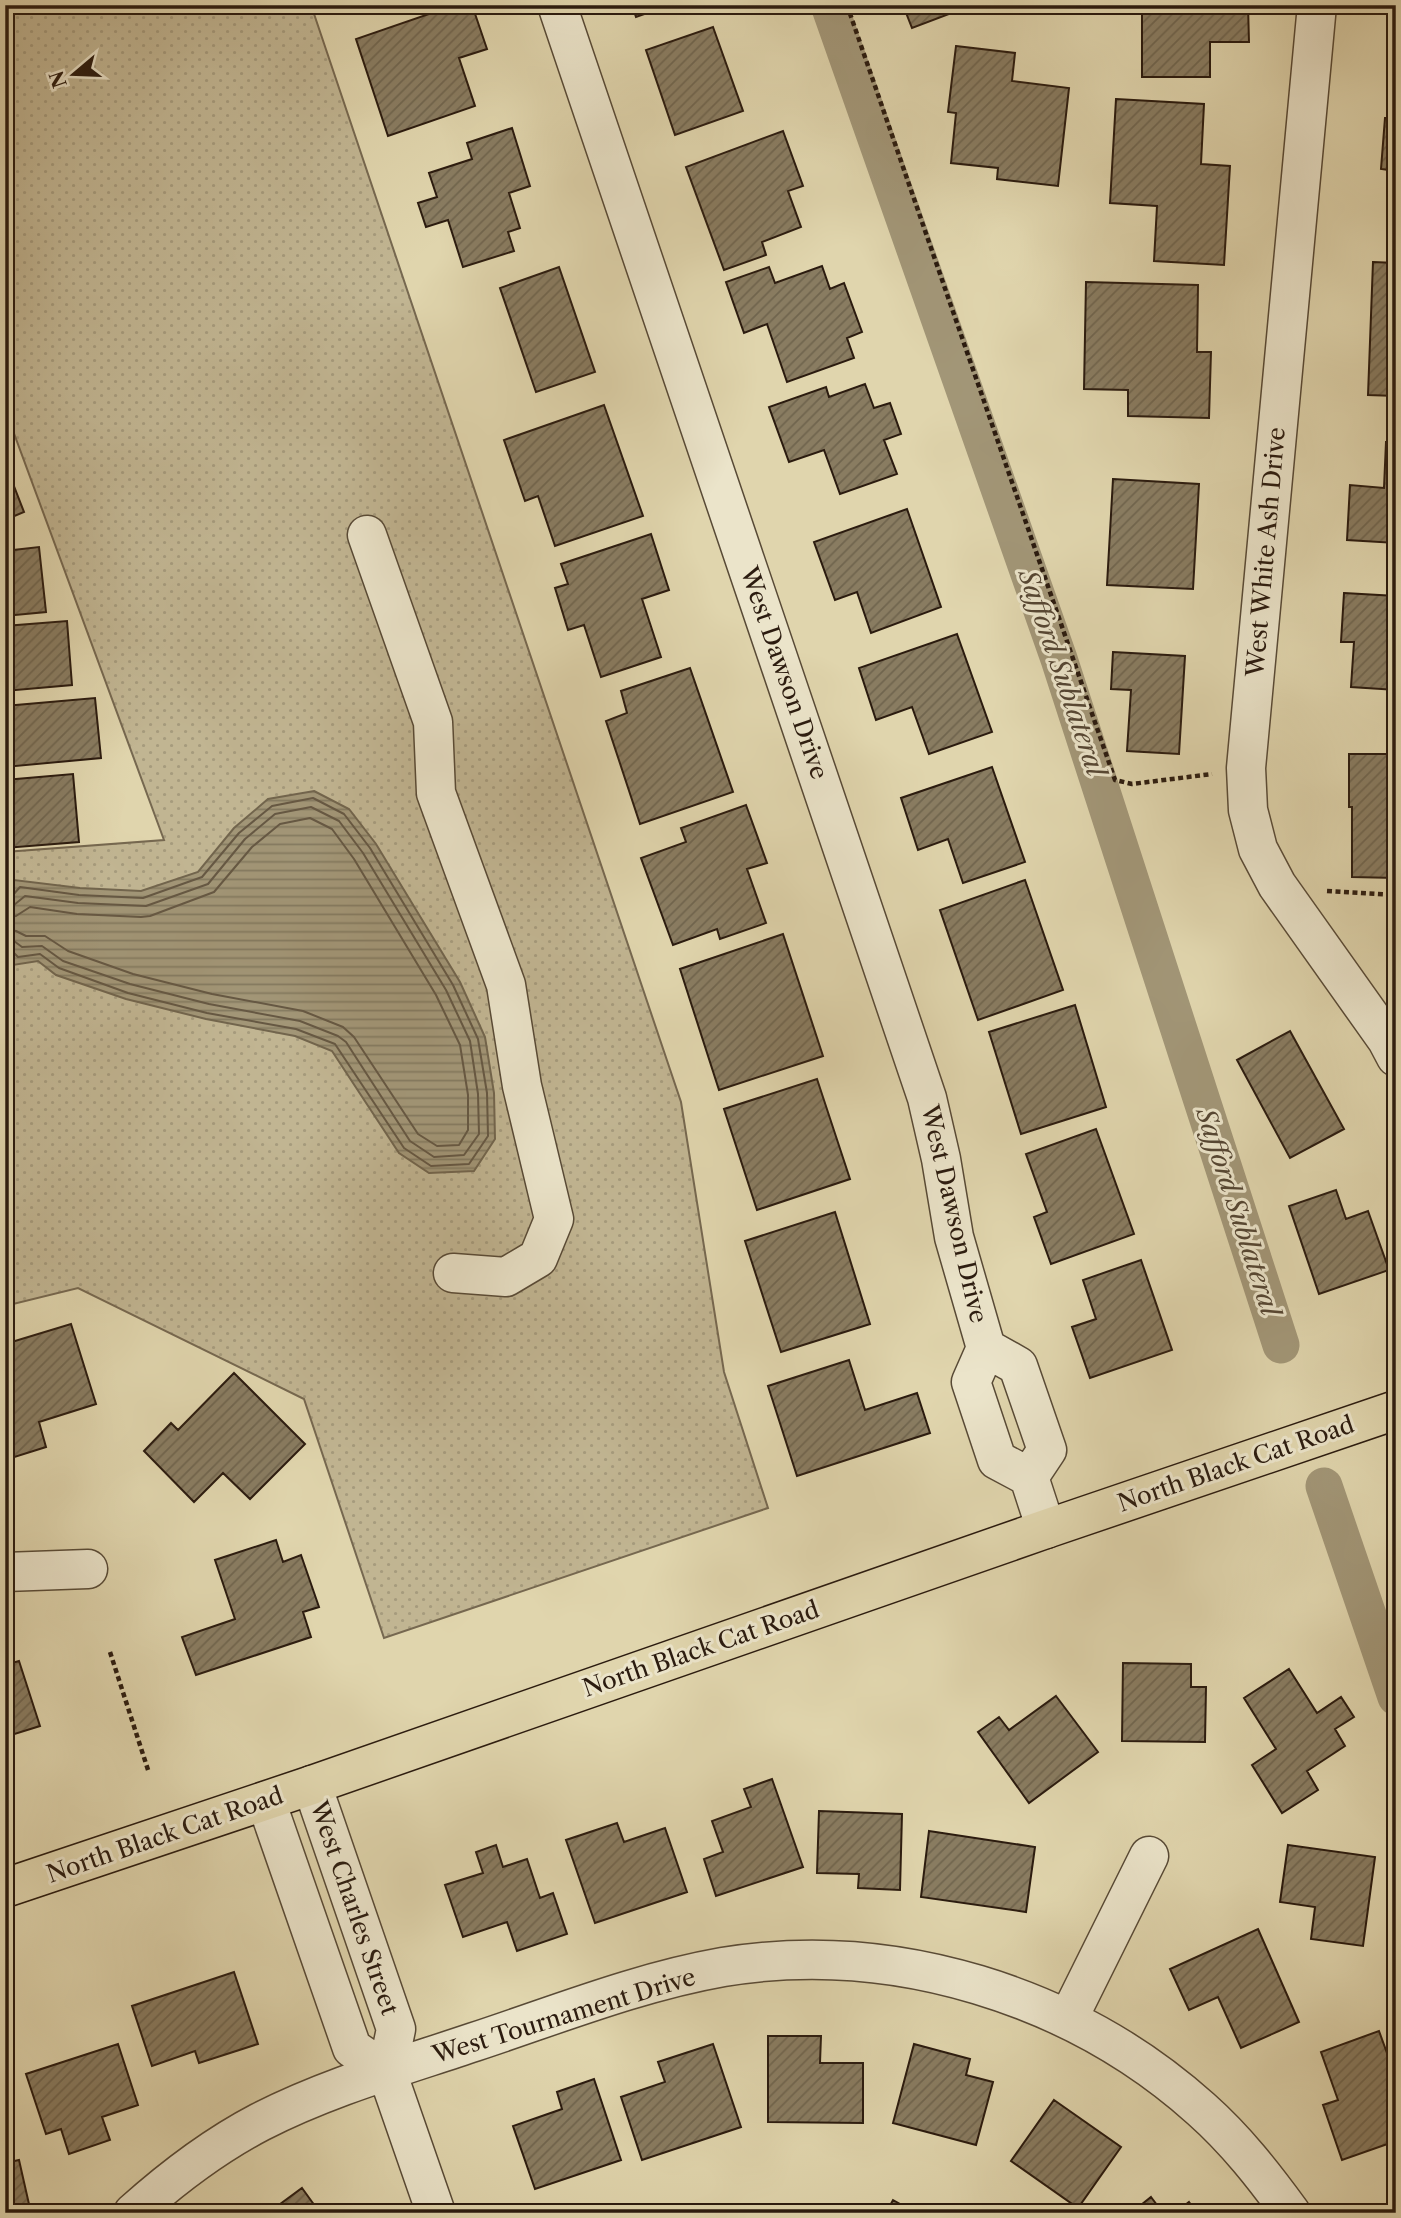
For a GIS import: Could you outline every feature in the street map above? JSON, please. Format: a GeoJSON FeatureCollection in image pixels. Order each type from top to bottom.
{"type":"FeatureCollection","features":[{"type":"Feature","properties":{"kind":"main road","name":"North Black Cat Road"},"geometry":{"type":"LineString","coordinates":[[5,1888],[312,1786],[1046,1529],[1396,1410]]}},
{"type":"Feature","properties":{"kind":"street","name":"West Dawson Drive"},"geometry":{"type":"LineString","coordinates":[[558,5],[927,1098],[941,1159],[954,1237],[986,1348],[971,1382],[997,1460],[1029,1477],[1047,1450],[1018,1366],[986,1348]]}},
{"type":"Feature","properties":{"kind":"street","name":"West White Ash Drive"},"geometry":{"type":"LineString","coordinates":[[1317,5],[1246,768],[1248,810],[1258,849],[1277,886],[1387,1040],[1396,1057]]}},
{"type":"Feature","properties":{"kind":"street"},"geometry":{"type":"LineString","coordinates":[[367,535],[433,722],[436,793],[506,985],[522,1086],[554,1219],[538,1258],[506,1277],[453,1273]]}},
{"type":"Feature","properties":{"kind":"street"},"geometry":{"type":"LineString","coordinates":[[1029,1477],[1046,1529]]}},
{"type":"Feature","properties":{"kind":"street"},"geometry":{"type":"LineString","coordinates":[[5,1572],[88,1569]]}},
{"type":"Feature","properties":{"kind":"street","name":"West Charles Street"},"geometry":{"type":"LineString","coordinates":[[266,1801],[352,2048],[387,2071],[396,2029],[312,1786]]}},
{"type":"Feature","properties":{"kind":"street"},"geometry":{"type":"LineString","coordinates":[[1068,2019],[1149,1856]]}},
{"type":"Feature","properties":{"kind":"street","name":"West Tournament Drive"},"geometry":{"type":"LineString","coordinates":[[133,2213],[208,2153],[261,2122],[325,2093],[645,1985],[724,1967],[784,1961],[845,1961],[895,1966],[955,1978],[1012,1995],[1068,2019],[1138,2060],[1202,2110],[1258,2168],[1290,2213]]}},
{"type":"Feature","properties":{"kind":"street"},"geometry":{"type":"LineString","coordinates":[[387,2071],[436,2213]]}},
{"type":"Feature","properties":{"kind":"path"},"geometry":{"type":"LineString","coordinates":[[847,5],[1115,780],[1132,783],[1213,774]]}},
{"type":"Feature","properties":{"kind":"path"},"geometry":{"type":"LineString","coordinates":[[1315,891],[1396,895]]}},
{"type":"Feature","properties":{"kind":"path"},"geometry":{"type":"LineString","coordinates":[[110,1652],[149,1773]]}},
{"type":"Feature","properties":{"kind":"shaded area"},"geometry":{"type":"Polygon","coordinates":[[[5,5],[311,5],[681,1102],[724,1372],[768,1508],[384,1638],[304,1399],[78,1288],[5,1306],[5,852],[164,840],[5,409],[5,5]]]}},
{"type":"Feature","properties":{"kind":"water"},"geometry":{"type":"Polygon","coordinates":[[[314,791],[349,809],[376,844],[460,982],[485,1037],[494,1093],[495,1139],[474,1171],[429,1173],[399,1153],[332,1051],[295,1036],[206,1019],[126,999],[56,975],[38,961],[13,965],[5,950],[5,896],[14,880],[80,888],[141,891],[198,872],[234,828],[268,799],[314,791]]]}},
{"type":"Feature","properties":{"kind":"building"},"geometry":{"type":"Polygon","coordinates":[[[455,5],[472,5],[487,49],[459,58],[475,106],[388,136],[356,39],[455,5]]]}},
{"type":"Feature","properties":{"kind":"building"},"geometry":{"type":"Polygon","coordinates":[[[632,5],[670,5],[636,17],[632,5]]]}},
{"type":"Feature","properties":{"kind":"building"},"geometry":{"type":"Polygon","coordinates":[[[903,5],[964,5],[965,8],[912,28],[903,5]]]}},
{"type":"Feature","properties":{"kind":"building"},"geometry":{"type":"Polygon","coordinates":[[[1142,5],[1248,5],[1249,42],[1210,42],[1210,77],[1142,77],[1142,5]]]}},
{"type":"Feature","properties":{"kind":"building"},"geometry":{"type":"Polygon","coordinates":[[[713,27],[743,111],[675,135],[646,50],[713,27]]]}},
{"type":"Feature","properties":{"kind":"building"},"geometry":{"type":"Polygon","coordinates":[[[956,46],[1015,53],[1012,81],[1069,88],[1058,186],[997,179],[998,168],[951,163],[956,113],[948,112],[956,46]]]}},
{"type":"Feature","properties":{"kind":"building"},"geometry":{"type":"Polygon","coordinates":[[[1116,99],[1204,104],[1201,164],[1230,166],[1224,265],[1154,261],[1157,206],[1110,203],[1116,99]]]}},
{"type":"Feature","properties":{"kind":"building"},"geometry":{"type":"Polygon","coordinates":[[[1385,118],[1396,118],[1396,171],[1381,169],[1385,118]]]}},
{"type":"Feature","properties":{"kind":"building"},"geometry":{"type":"Polygon","coordinates":[[[512,128],[530,186],[509,193],[520,228],[508,232],[514,251],[463,267],[448,220],[426,227],[418,203],[437,197],[429,173],[472,159],[467,143],[512,128]]]}},
{"type":"Feature","properties":{"kind":"building"},"geometry":{"type":"Polygon","coordinates":[[[783,131],[803,186],[788,191],[801,227],[762,242],[766,255],[724,270],[686,167],[783,131]]]}},
{"type":"Feature","properties":{"kind":"building"},"geometry":{"type":"Polygon","coordinates":[[[1373,262],[1396,263],[1396,396],[1368,395],[1373,262]]]}},
{"type":"Feature","properties":{"kind":"building"},"geometry":{"type":"Polygon","coordinates":[[[822,266],[830,289],[844,283],[862,332],[847,338],[854,358],[787,382],[767,324],[744,333],[726,282],[769,267],[775,283],[822,266]]]}},
{"type":"Feature","properties":{"kind":"building"},"geometry":{"type":"Polygon","coordinates":[[[559,267],[595,372],[536,392],[500,288],[559,267]]]}},
{"type":"Feature","properties":{"kind":"building"},"geometry":{"type":"Polygon","coordinates":[[[1086,282],[1198,285],[1197,352],[1211,352],[1209,418],[1128,416],[1128,390],[1084,389],[1086,282]]]}},
{"type":"Feature","properties":{"kind":"building"},"geometry":{"type":"Polygon","coordinates":[[[865,384],[874,408],[890,403],[901,434],[884,440],[897,474],[840,494],[824,450],[789,462],[769,407],[826,387],[829,397],[865,384]]]}},
{"type":"Feature","properties":{"kind":"building"},"geometry":{"type":"Polygon","coordinates":[[[604,405],[643,516],[555,546],[538,496],[525,501],[504,440],[604,405]]]}},
{"type":"Feature","properties":{"kind":"building"},"geometry":{"type":"Polygon","coordinates":[[[1386,442],[1396,442],[1396,543],[1347,540],[1350,485],[1384,488],[1386,442]]]}},
{"type":"Feature","properties":{"kind":"building"},"geometry":{"type":"Polygon","coordinates":[[[5,463],[24,512],[5,520],[5,463]]]}},
{"type":"Feature","properties":{"kind":"building"},"geometry":{"type":"Polygon","coordinates":[[[1113,479],[1199,484],[1193,589],[1107,585],[1113,479]]]}},
{"type":"Feature","properties":{"kind":"building"},"geometry":{"type":"Polygon","coordinates":[[[907,509],[941,607],[871,633],[857,592],[835,600],[814,542],[907,509]]]}},
{"type":"Feature","properties":{"kind":"building"},"geometry":{"type":"Polygon","coordinates":[[[651,534],[669,590],[642,599],[661,657],[601,677],[584,625],[568,630],[555,588],[568,584],[561,564],[651,534]]]}},
{"type":"Feature","properties":{"kind":"building"},"geometry":{"type":"Polygon","coordinates":[[[39,547],[46,612],[5,616],[5,551],[39,547]]]}},
{"type":"Feature","properties":{"kind":"building"},"geometry":{"type":"Polygon","coordinates":[[[1344,593],[1396,596],[1396,690],[1351,687],[1354,642],[1341,642],[1344,593]]]}},
{"type":"Feature","properties":{"kind":"building"},"geometry":{"type":"Polygon","coordinates":[[[67,621],[72,685],[5,691],[5,626],[67,621]]]}},
{"type":"Feature","properties":{"kind":"building"},"geometry":{"type":"Polygon","coordinates":[[[957,634],[992,732],[929,754],[912,707],[876,720],[859,668],[957,634]]]}},
{"type":"Feature","properties":{"kind":"building"},"geometry":{"type":"Polygon","coordinates":[[[1113,652],[1185,656],[1179,754],[1127,751],[1131,690],[1111,689],[1113,652]]]}},
{"type":"Feature","properties":{"kind":"building"},"geometry":{"type":"Polygon","coordinates":[[[690,668],[733,792],[640,824],[606,721],[627,713],[621,691],[690,668]]]}},
{"type":"Feature","properties":{"kind":"building"},"geometry":{"type":"Polygon","coordinates":[[[95,698],[101,758],[5,767],[5,706],[95,698]]]}},
{"type":"Feature","properties":{"kind":"building"},"geometry":{"type":"Polygon","coordinates":[[[1349,754],[1396,754],[1396,878],[1352,877],[1349,754]]]}},
{"type":"Feature","properties":{"kind":"building"},"geometry":{"type":"Polygon","coordinates":[[[992,767],[1025,862],[963,883],[948,839],[918,850],[901,798],[992,767]]]}},
{"type":"Feature","properties":{"kind":"building"},"geometry":{"type":"Polygon","coordinates":[[[73,774],[79,842],[5,848],[5,780],[73,774]]]}},
{"type":"Feature","properties":{"kind":"building"},"geometry":{"type":"Polygon","coordinates":[[[746,805],[767,863],[747,869],[766,923],[720,939],[717,929],[673,945],[641,858],[686,842],[681,828],[746,805]]]}},
{"type":"Feature","properties":{"kind":"building"},"geometry":{"type":"Polygon","coordinates":[[[1025,880],[1063,990],[978,1020],[940,910],[1025,880]]]}},
{"type":"Feature","properties":{"kind":"building"},"geometry":{"type":"Polygon","coordinates":[[[783,934],[823,1056],[719,1090],[680,969],[783,934]]]}},
{"type":"Feature","properties":{"kind":"building"},"geometry":{"type":"Polygon","coordinates":[[[1075,1005],[1106,1107],[1021,1134],[989,1032],[1075,1005]]]}},
{"type":"Feature","properties":{"kind":"building"},"geometry":{"type":"Polygon","coordinates":[[[1290,1031],[1344,1129],[1290,1158],[1237,1060],[1290,1031]]]}},
{"type":"Feature","properties":{"kind":"building"},"geometry":{"type":"Polygon","coordinates":[[[817,1079],[850,1179],[757,1210],[724,1109],[817,1079]]]}},
{"type":"Feature","properties":{"kind":"building"},"geometry":{"type":"Polygon","coordinates":[[[1096,1129],[1134,1234],[1051,1264],[1034,1217],[1047,1212],[1026,1154],[1096,1129]]]}},
{"type":"Feature","properties":{"kind":"building"},"geometry":{"type":"Polygon","coordinates":[[[1336,1190],[1346,1219],[1368,1211],[1389,1270],[1319,1294],[1289,1206],[1336,1190]]]}},
{"type":"Feature","properties":{"kind":"building"},"geometry":{"type":"Polygon","coordinates":[[[835,1212],[870,1324],[781,1352],[745,1241],[835,1212]]]}},
{"type":"Feature","properties":{"kind":"building"},"geometry":{"type":"Polygon","coordinates":[[[1141,1260],[1172,1350],[1090,1378],[1072,1327],[1096,1319],[1083,1280],[1141,1260]]]}},
{"type":"Feature","properties":{"kind":"building"},"geometry":{"type":"Polygon","coordinates":[[[71,1324],[96,1404],[39,1422],[46,1447],[5,1460],[5,1344],[71,1324]]]}},
{"type":"Feature","properties":{"kind":"building"},"geometry":{"type":"Polygon","coordinates":[[[849,1360],[865,1410],[917,1393],[930,1433],[797,1476],[768,1386],[849,1360]]]}},
{"type":"Feature","properties":{"kind":"building"},"geometry":{"type":"Polygon","coordinates":[[[234,1373],[305,1444],[250,1499],[223,1473],[194,1502],[144,1451],[171,1423],[178,1430],[234,1373]]]}},
{"type":"Feature","properties":{"kind":"building"},"geometry":{"type":"Polygon","coordinates":[[[276,1540],[283,1562],[301,1555],[319,1607],[303,1612],[311,1637],[196,1675],[182,1637],[235,1619],[215,1560],[276,1540]]]}},
{"type":"Feature","properties":{"kind":"building"},"geometry":{"type":"Polygon","coordinates":[[[19,1661],[40,1726],[5,1737],[5,1665],[19,1661]]]}},
{"type":"Feature","properties":{"kind":"building"},"geometry":{"type":"Polygon","coordinates":[[[1123,1663],[1191,1664],[1191,1687],[1206,1687],[1205,1742],[1122,1741],[1123,1663]]]}},
{"type":"Feature","properties":{"kind":"building"},"geometry":{"type":"Polygon","coordinates":[[[1289,1669],[1317,1713],[1341,1697],[1354,1717],[1335,1729],[1345,1746],[1307,1771],[1318,1790],[1282,1813],[1252,1765],[1276,1749],[1244,1698],[1289,1669]]]}},
{"type":"Feature","properties":{"kind":"building"},"geometry":{"type":"Polygon","coordinates":[[[1056,1696],[1098,1752],[1029,1803],[978,1732],[999,1717],[1009,1730],[1056,1696]]]}},
{"type":"Feature","properties":{"kind":"building"},"geometry":{"type":"Polygon","coordinates":[[[772,1779],[803,1867],[716,1896],[704,1859],[723,1852],[712,1821],[751,1807],[744,1789],[772,1779]]]}},
{"type":"Feature","properties":{"kind":"building"},"geometry":{"type":"Polygon","coordinates":[[[819,1811],[902,1814],[900,1890],[858,1888],[859,1874],[817,1873],[819,1811]]]}},
{"type":"Feature","properties":{"kind":"building"},"geometry":{"type":"Polygon","coordinates":[[[617,1823],[624,1842],[665,1828],[687,1892],[595,1923],[566,1840],[617,1823]]]}},
{"type":"Feature","properties":{"kind":"building"},"geometry":{"type":"Polygon","coordinates":[[[929,1831],[1035,1847],[1026,1912],[921,1897],[929,1831]]]}},
{"type":"Feature","properties":{"kind":"building"},"geometry":{"type":"Polygon","coordinates":[[[496,1845],[503,1867],[527,1859],[540,1898],[553,1893],[567,1934],[517,1951],[507,1922],[463,1937],[445,1885],[483,1873],[476,1852],[496,1845]]]}},
{"type":"Feature","properties":{"kind":"building"},"geometry":{"type":"Polygon","coordinates":[[[1288,1845],[1375,1857],[1363,1946],[1311,1939],[1315,1907],[1280,1902],[1288,1845]]]}},
{"type":"Feature","properties":{"kind":"building"},"geometry":{"type":"Polygon","coordinates":[[[1258,1929],[1299,2022],[1241,2048],[1218,1997],[1189,2010],[1170,1969],[1258,1929]]]}},
{"type":"Feature","properties":{"kind":"building"},"geometry":{"type":"Polygon","coordinates":[[[234,1972],[258,2044],[199,2063],[195,2051],[152,2066],[132,2006],[234,1972]]]}},
{"type":"Feature","properties":{"kind":"building"},"geometry":{"type":"Polygon","coordinates":[[[1379,2031],[1396,2078],[1396,2141],[1342,2160],[1323,2105],[1338,2100],[1321,2052],[1379,2031]]]}},
{"type":"Feature","properties":{"kind":"building"},"geometry":{"type":"Polygon","coordinates":[[[768,2036],[821,2036],[820,2063],[863,2063],[863,2123],[768,2122],[768,2036]]]}},
{"type":"Feature","properties":{"kind":"building"},"geometry":{"type":"Polygon","coordinates":[[[118,2044],[138,2105],[102,2117],[110,2140],[69,2154],[61,2129],[46,2134],[26,2074],[118,2044]]]}},
{"type":"Feature","properties":{"kind":"building"},"geometry":{"type":"Polygon","coordinates":[[[713,2044],[741,2127],[642,2160],[621,2097],[665,2082],[658,2062],[713,2044]]]}},
{"type":"Feature","properties":{"kind":"building"},"geometry":{"type":"Polygon","coordinates":[[[914,2044],[970,2059],[966,2075],[993,2082],[976,2145],[893,2123],[914,2044]]]}},
{"type":"Feature","properties":{"kind":"building"},"geometry":{"type":"Polygon","coordinates":[[[594,2079],[621,2160],[535,2189],[513,2126],[562,2109],[557,2092],[594,2079]]]}},
{"type":"Feature","properties":{"kind":"building"},"geometry":{"type":"Polygon","coordinates":[[[1054,2100],[1121,2147],[1078,2208],[1011,2161],[1054,2100]]]}},
{"type":"Feature","properties":{"kind":"building"},"geometry":{"type":"Polygon","coordinates":[[[19,2160],[31,2213],[5,2213],[5,2163],[19,2160]]]}},
{"type":"Feature","properties":{"kind":"building"},"geometry":{"type":"Polygon","coordinates":[[[302,2188],[320,2213],[268,2213],[302,2188]]]}},
{"type":"Feature","properties":{"kind":"building"},"geometry":{"type":"Polygon","coordinates":[[[1151,2197],[1163,2213],[1131,2213],[1151,2197]]]}},
{"type":"Feature","properties":{"kind":"building"},"geometry":{"type":"Polygon","coordinates":[[[893,2200],[916,2213],[886,2213],[893,2200]]]}},
{"type":"Feature","properties":{"kind":"building"},"geometry":{"type":"Polygon","coordinates":[[[1189,2202],[1197,2213],[1175,2213],[1189,2202]]]}},
{"type":"Feature","properties":{"kind":"waterway","name":"Safford Sublateral"},"geometry":{"type":"LineString","coordinates":[[829,5],[1059,659],[1281,1345]]}},
{"type":"Feature","properties":{"kind":"waterway","name":"Safford Sublateral"},"geometry":{"type":"LineString","coordinates":[[1324,1486],[1396,1697]]}}]}
